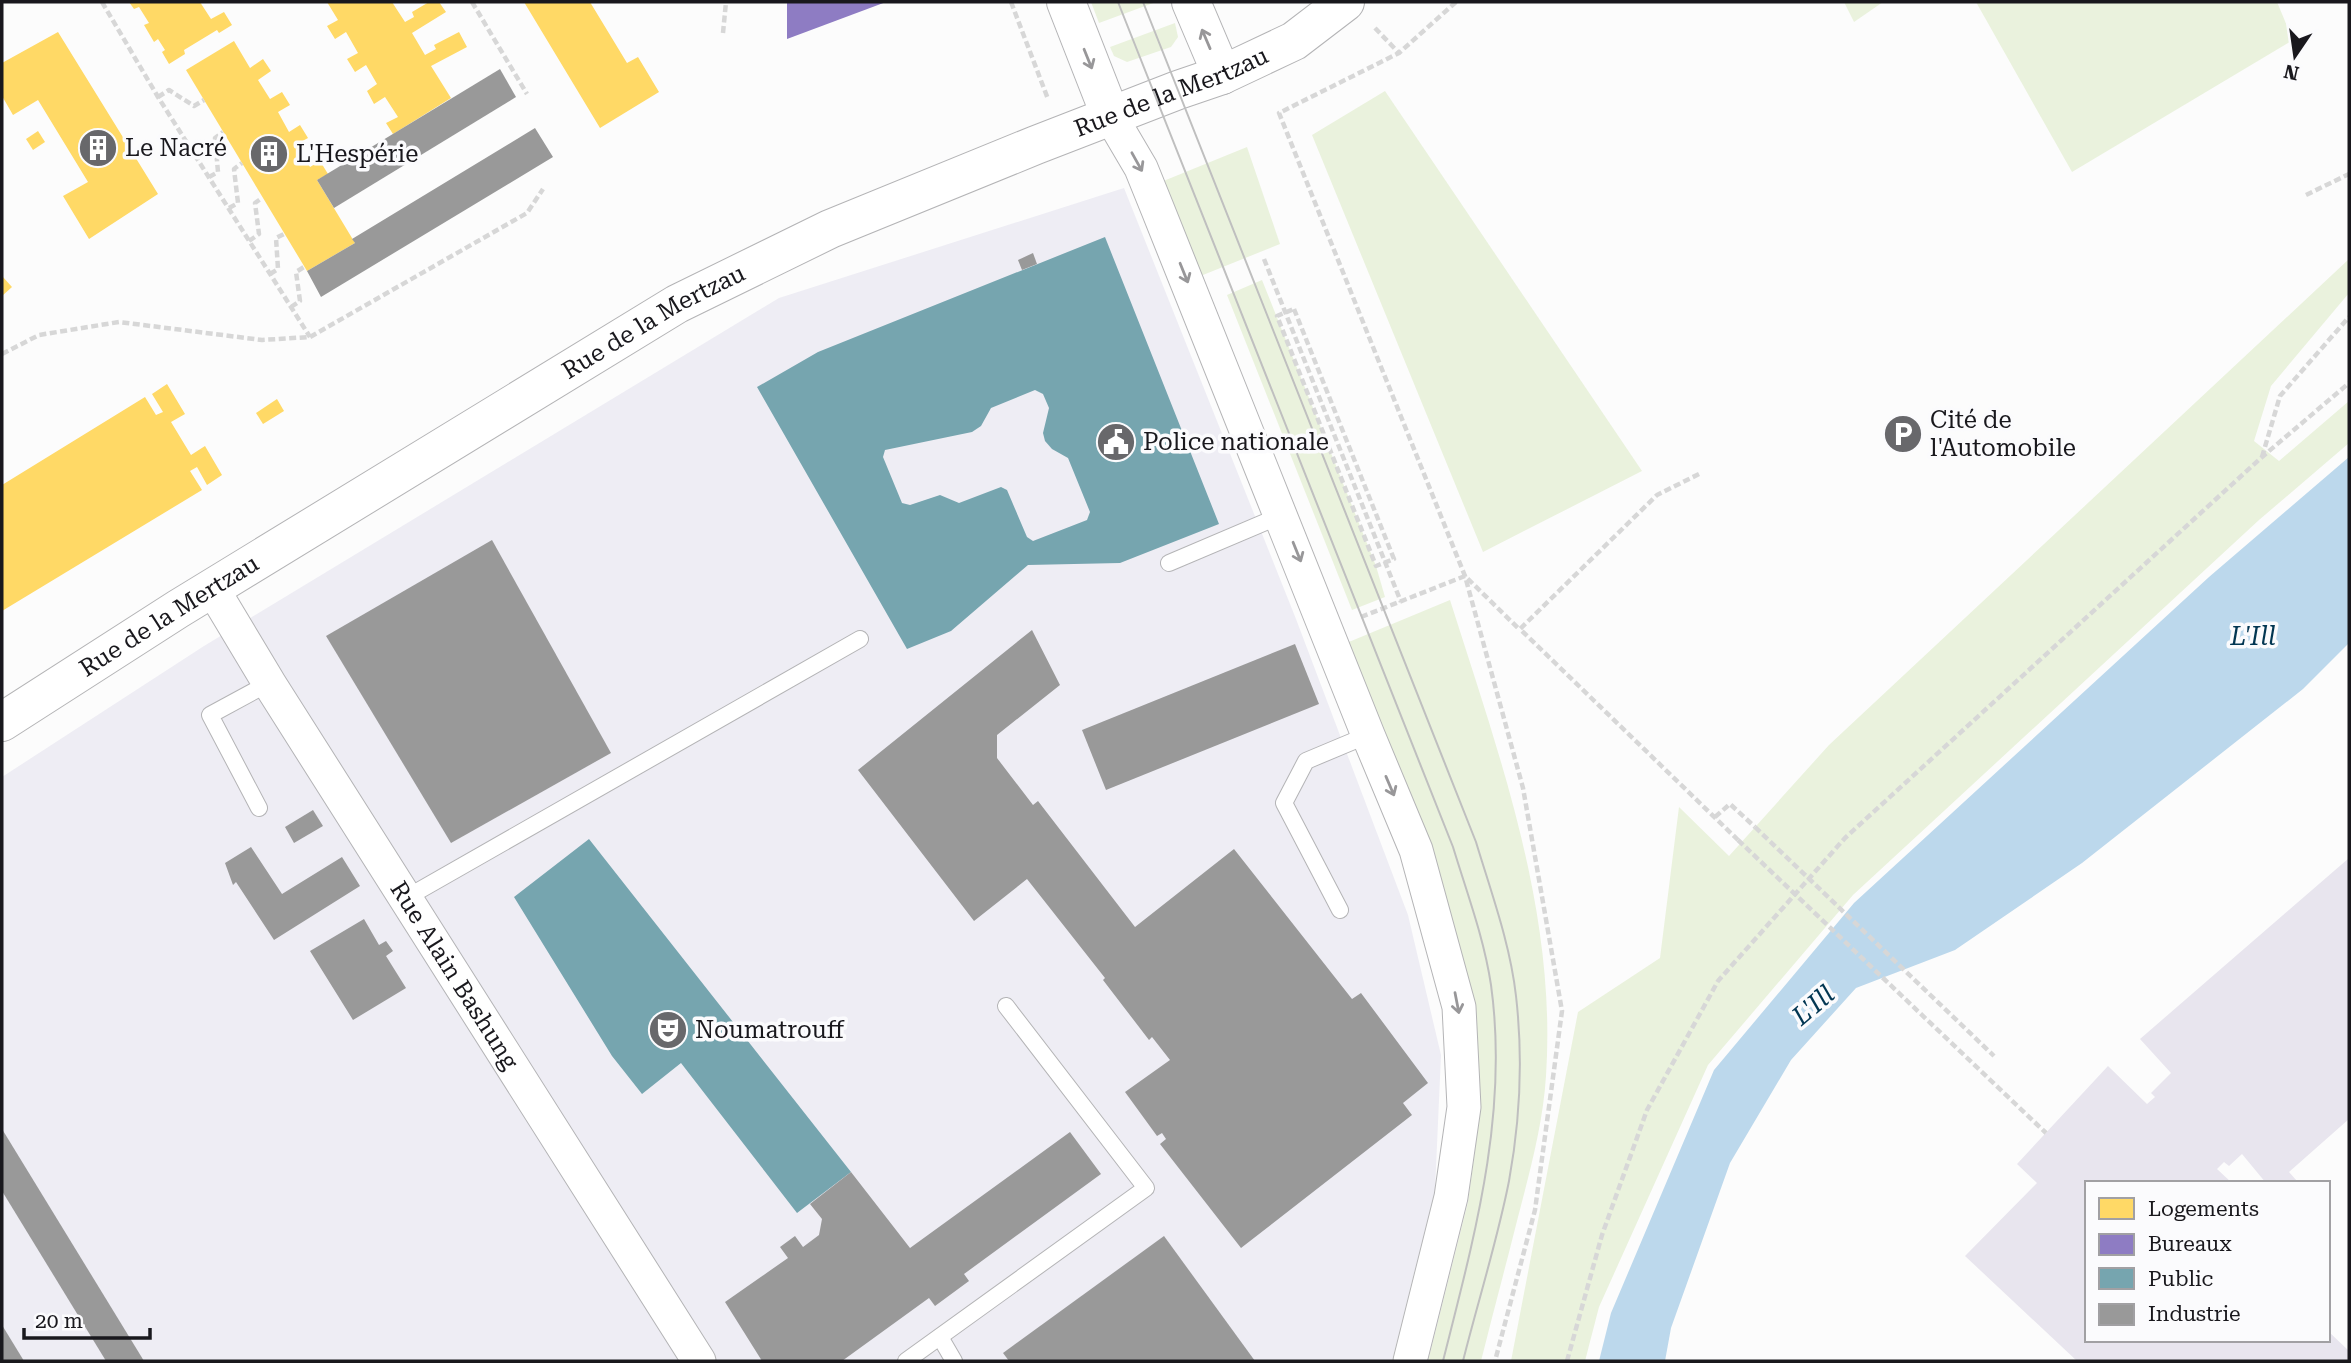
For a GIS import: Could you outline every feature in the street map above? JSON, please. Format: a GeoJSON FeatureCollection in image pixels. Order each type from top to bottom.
{"type":"FeatureCollection","features":[{"type":"Feature","properties":{"kind":"main road"},"geometry":{"type":"LineString","coordinates":[[1066,2],[1111,117]]}},
{"type":"Feature","properties":{"kind":"main road"},"geometry":{"type":"LineString","coordinates":[[1191,2],[1222,75]]}},
{"type":"Feature","properties":{"kind":"main road","name":"Rue de la Mertzau"},"geometry":{"type":"LineString","coordinates":[[2,722],[212,588],[677,304],[831,229],[1064,134],[1222,75],[1294,41],[1345,2]]}},
{"type":"Feature","properties":{"kind":"street"},"geometry":{"type":"LineString","coordinates":[[1111,117],[1141,168],[1416,850],[1459,1007],[1463,1119],[1451,1197],[1410,1361]]}},
{"type":"Feature","properties":{"kind":"street","name":"Rue Alain Bashung"},"geometry":{"type":"LineString","coordinates":[[212,588],[269,683],[699,1361]]}},
{"type":"Feature","properties":{"kind":"lane"},"geometry":{"type":"LineString","coordinates":[[1169,563],[1282,515]]}},
{"type":"Feature","properties":{"kind":"lane"},"geometry":{"type":"LineString","coordinates":[[406,898],[860,639]]}},
{"type":"Feature","properties":{"kind":"lane"},"geometry":{"type":"LineString","coordinates":[[259,808],[210,715],[269,683]]}},
{"type":"Feature","properties":{"kind":"lane"},"geometry":{"type":"LineString","coordinates":[[1340,910],[1284,803],[1306,761],[1368,735]]}},
{"type":"Feature","properties":{"kind":"lane"},"geometry":{"type":"LineString","coordinates":[[906,1361],[1146,1188],[1006,1006]]}},
{"type":"Feature","properties":{"kind":"lane"},"geometry":{"type":"LineString","coordinates":[[940,1337],[954,1361]]}},
{"type":"Feature","properties":{"kind":"path"},"geometry":{"type":"LineString","coordinates":[[102,2],[158,97],[310,337]]}},
{"type":"Feature","properties":{"kind":"path"},"geometry":{"type":"LineString","coordinates":[[472,2],[527,94]]}},
{"type":"Feature","properties":{"kind":"path"},"geometry":{"type":"LineString","coordinates":[[723,33],[726,2]]}},
{"type":"Feature","properties":{"kind":"path"},"geometry":{"type":"LineString","coordinates":[[1010,2],[1064,134]]}},
{"type":"Feature","properties":{"kind":"path"},"geometry":{"type":"LineString","coordinates":[[1456,2],[1399,53],[1279,113],[1465,576],[1522,788],[1562,1011],[1535,1210],[1495,1361]]}},
{"type":"Feature","properties":{"kind":"path"},"geometry":{"type":"LineString","coordinates":[[158,97],[169,90],[194,106],[204,100]]}},
{"type":"Feature","properties":{"kind":"path"},"geometry":{"type":"LineString","coordinates":[[209,177],[218,172],[215,138],[223,132]]}},
{"type":"Feature","properties":{"kind":"path"},"geometry":{"type":"LineString","coordinates":[[229,208],[238,203],[234,169],[242,163]]}},
{"type":"Feature","properties":{"kind":"path"},"geometry":{"type":"LineString","coordinates":[[2306,195],[2349,174]]}},
{"type":"Feature","properties":{"kind":"path"},"geometry":{"type":"LineString","coordinates":[[2,354],[39,335],[119,322],[262,340],[310,337],[527,213],[543,189]]}},
{"type":"Feature","properties":{"kind":"path"},"geometry":{"type":"LineString","coordinates":[[249,241],[259,234],[255,203],[262,198]]}},
{"type":"Feature","properties":{"kind":"path"},"geometry":{"type":"LineString","coordinates":[[270,274],[278,269],[276,238],[284,234]]}},
{"type":"Feature","properties":{"kind":"path"},"geometry":{"type":"LineString","coordinates":[[1264,259],[1401,602]]}},
{"type":"Feature","properties":{"kind":"path"},"geometry":{"type":"LineString","coordinates":[[291,307],[300,301],[296,272],[304,267]]}},
{"type":"Feature","properties":{"kind":"path"},"geometry":{"type":"LineString","coordinates":[[1294,309],[1349,446],[1394,559],[1385,563],[1376,566],[1277,316],[1285,313],[1294,309]]}},
{"type":"Feature","properties":{"kind":"path"},"geometry":{"type":"LineString","coordinates":[[2262,457],[2280,396],[2349,317]]}},
{"type":"Feature","properties":{"kind":"path"},"geometry":{"type":"LineString","coordinates":[[1567,1361],[1602,1235],[1647,1110],[1718,981],[1845,838],[2262,457],[2349,383]]}},
{"type":"Feature","properties":{"kind":"path"},"geometry":{"type":"LineString","coordinates":[[1520,629],[1657,495],[1699,474]]}},
{"type":"Feature","properties":{"kind":"path"},"geometry":{"type":"LineString","coordinates":[[1328,630],[1465,576]]}},
{"type":"Feature","properties":{"kind":"path"},"geometry":{"type":"LineString","coordinates":[[1465,576],[2046,1133]]}},
{"type":"Feature","properties":{"kind":"path"},"geometry":{"type":"LineString","coordinates":[[1716,817],[1730,804],[1994,1056]]}},
{"type":"Feature","properties":{"kind":"shaded area"},"geometry":{"type":"Polygon","coordinates":[[[1124,188],[1296,619],[1408,915],[1441,1055],[1435,1190],[1392,1361],[2,1361],[2,777],[204,646],[779,298],[1124,188]]]}},
{"type":"Feature","properties":{"kind":"green space"},"geometry":{"type":"Polygon","coordinates":[[[1091,2],[1156,2],[1099,23],[1091,2]]]}},
{"type":"Feature","properties":{"kind":"green space"},"geometry":{"type":"Polygon","coordinates":[[[1844,2],[1883,2],[1854,22],[1844,2]]]}},
{"type":"Feature","properties":{"kind":"green space"},"geometry":{"type":"Polygon","coordinates":[[[1976,2],[2277,2],[2293,40],[2072,172],[1976,2]]]}},
{"type":"Feature","properties":{"kind":"green space"},"geometry":{"type":"Polygon","coordinates":[[[1175,23],[1178,37],[1171,47],[1127,62],[1114,56],[1110,47],[1175,23]]]}},
{"type":"Feature","properties":{"kind":"green space"},"geometry":{"type":"Polygon","coordinates":[[[1385,91],[1642,471],[1483,552],[1312,135],[1385,91]]]}},
{"type":"Feature","properties":{"kind":"green space"},"geometry":{"type":"Polygon","coordinates":[[[1247,147],[1280,244],[1198,277],[1161,182],[1247,147]]]}},
{"type":"Feature","properties":{"kind":"green space"},"geometry":{"type":"Polygon","coordinates":[[[2349,259],[2349,293],[2271,386],[2254,441],[2279,461],[2349,401],[2349,443],[2259,520],[1853,895],[1708,1065],[1599,1307],[1585,1361],[1511,1361],[1578,1012],[1660,958],[1679,807],[1729,856],[1829,745],[2349,259]]]}},
{"type":"Feature","properties":{"kind":"green space"},"geometry":{"type":"Polygon","coordinates":[[[1262,280],[1376,566],[1385,597],[1352,610],[1227,295],[1262,280]]]}},
{"type":"Feature","properties":{"kind":"green space"},"geometry":{"type":"Polygon","coordinates":[[[1450,600],[1505,775],[1520,834],[1543,954],[1547,1015],[1546,1076],[1539,1130],[1481,1361],[1428,1361],[1468,1202],[1477,1135],[1478,1078],[1344,644],[1450,600]]]}},
{"type":"Feature","properties":{"kind":"water","name":"L'Ill"},"geometry":{"type":"Polygon","coordinates":[[[2349,457],[2349,643],[2303,689],[2082,863],[1955,950],[1856,988],[1791,1060],[1730,1163],[1671,1328],[1665,1361],[1599,1361],[1611,1313],[1714,1070],[1854,903],[2209,577],[2349,457]]]}},
{"type":"Feature","properties":{"kind":"building: Logements"},"geometry":{"type":"Polygon","coordinates":[[[129,2],[200,2],[211,19],[224,12],[232,25],[219,33],[217,30],[184,50],[185,54],[169,64],[158,39],[154,42],[144,25],[149,23],[139,7],[134,9],[129,2]]]}},
{"type":"Feature","properties":{"kind":"building: Logements","name":"L'Hespérie"},"geometry":{"type":"Polygon","coordinates":[[[327,2],[392,2],[405,22],[414,17],[412,12],[429,2],[439,2],[446,12],[412,33],[425,55],[436,49],[434,45],[459,32],[467,47],[431,66],[451,98],[393,134],[386,123],[398,117],[385,97],[374,104],[367,91],[377,84],[366,65],[355,72],[347,59],[358,53],[346,32],[335,39],[327,26],[338,20],[327,2]]]}},
{"type":"Feature","properties":{"kind":"building: Logements"},"geometry":{"type":"Polygon","coordinates":[[[524,2],[590,2],[627,63],[638,57],[659,92],[600,128],[524,2]]]}},
{"type":"Feature","properties":{"kind":"building: Logements","name":"Le Nacré"},"geometry":{"type":"Polygon","coordinates":[[[58,32],[158,194],[89,239],[63,196],[88,182],[38,100],[13,115],[2,96],[2,63],[58,32]]]}},
{"type":"Feature","properties":{"kind":"building: Logements","name":"L'Hespérie"},"geometry":{"type":"Polygon","coordinates":[[[234,41],[250,68],[263,59],[271,71],[258,80],[270,99],[282,92],[290,105],[278,112],[289,132],[300,125],[308,138],[297,144],[310,167],[320,161],[328,174],[317,180],[355,243],[307,271],[186,70],[234,41]]]}},
{"type":"Feature","properties":{"kind":"building: Logements"},"geometry":{"type":"Polygon","coordinates":[[[38,131],[45,142],[33,150],[26,139],[38,131]]]}},
{"type":"Feature","properties":{"kind":"building: Logements"},"geometry":{"type":"Polygon","coordinates":[[[2,276],[12,287],[2,296],[2,276]]]}},
{"type":"Feature","properties":{"kind":"building: Logements"},"geometry":{"type":"Polygon","coordinates":[[[167,384],[185,414],[171,422],[191,455],[205,446],[222,475],[207,485],[197,467],[190,471],[202,490],[2,611],[2,485],[145,397],[156,415],[163,412],[152,394],[167,384]]]}},
{"type":"Feature","properties":{"kind":"building: Logements"},"geometry":{"type":"Polygon","coordinates":[[[277,399],[284,411],[263,424],[256,413],[277,399]]]}},
{"type":"Feature","properties":{"kind":"building: Bureaux"},"geometry":{"type":"Polygon","coordinates":[[[787,2],[886,2],[787,39],[787,2]]]}},
{"type":"Feature","properties":{"kind":"building: Public","name":"Police nationale"},"geometry":{"type":"Polygon","coordinates":[[[1105,237],[1219,524],[1120,563],[1028,565],[951,631],[907,649],[757,387],[818,352],[1105,237]],[[1035,390],[991,408],[981,426],[972,432],[885,450],[883,457],[902,503],[910,505],[940,495],[959,503],[1001,487],[1007,490],[1027,537],[1033,541],[1087,520],[1090,512],[1068,458],[1052,449],[1045,441],[1043,433],[1049,408],[1043,394],[1035,390]]]}},
{"type":"Feature","properties":{"kind":"building: Public","name":"Noumatrouff"},"geometry":{"type":"Polygon","coordinates":[[[589,839],[851,1172],[797,1213],[681,1063],[642,1094],[612,1056],[514,897],[589,839]]]}},
{"type":"Feature","properties":{"kind":"building: Industrie"},"geometry":{"type":"Polygon","coordinates":[[[500,69],[516,97],[334,208],[317,180],[500,69]]]}},
{"type":"Feature","properties":{"kind":"building: Industrie"},"geometry":{"type":"Polygon","coordinates":[[[535,128],[553,157],[321,297],[307,271],[355,243],[352,239],[535,128]]]}},
{"type":"Feature","properties":{"kind":"building: Industrie"},"geometry":{"type":"Polygon","coordinates":[[[1033,253],[1037,264],[1022,270],[1018,260],[1033,253]]]}},
{"type":"Feature","properties":{"kind":"building: Industrie"},"geometry":{"type":"Polygon","coordinates":[[[492,540],[611,753],[451,843],[326,636],[492,540]]]}},
{"type":"Feature","properties":{"kind":"building: Industrie"},"geometry":{"type":"Polygon","coordinates":[[[1032,630],[1060,685],[997,735],[997,758],[1033,805],[1038,801],[1135,927],[1234,849],[1352,999],[1361,993],[1428,1083],[1403,1103],[1412,1115],[1241,1248],[1160,1144],[1166,1139],[1162,1133],[1157,1136],[1125,1092],[1170,1060],[1152,1037],[1149,1040],[1103,980],[1105,978],[1027,879],[974,921],[858,770],[1032,630]]]}},
{"type":"Feature","properties":{"kind":"building: Industrie"},"geometry":{"type":"Polygon","coordinates":[[[1295,644],[1319,704],[1106,790],[1082,730],[1295,644]]]}},
{"type":"Feature","properties":{"kind":"building: Industrie"},"geometry":{"type":"Polygon","coordinates":[[[313,810],[323,826],[294,843],[285,827],[313,810]]]}},
{"type":"Feature","properties":{"kind":"building: Industrie"},"geometry":{"type":"Polygon","coordinates":[[[251,847],[282,894],[342,857],[360,886],[274,940],[236,882],[233,885],[225,863],[251,847]]]}},
{"type":"Feature","properties":{"kind":"building: Industrie"},"geometry":{"type":"Polygon","coordinates":[[[364,919],[379,945],[386,941],[393,951],[386,956],[406,988],[353,1020],[310,951],[364,919]]]}},
{"type":"Feature","properties":{"kind":"building: Industrie"},"geometry":{"type":"Polygon","coordinates":[[[2,1129],[144,1361],[106,1361],[2,1191],[2,1129]]]}},
{"type":"Feature","properties":{"kind":"building: Industrie"},"geometry":{"type":"Polygon","coordinates":[[[1070,1132],[1101,1174],[964,1274],[969,1281],[935,1306],[929,1298],[842,1361],[762,1361],[725,1302],[788,1258],[780,1247],[795,1236],[803,1247],[819,1235],[822,1219],[810,1204],[851,1172],[910,1248],[1070,1132]]]}},
{"type":"Feature","properties":{"kind":"building: Industrie"},"geometry":{"type":"Polygon","coordinates":[[[1164,1236],[1255,1361],[1009,1361],[1003,1353],[1164,1236]]]}},
{"type":"Feature","properties":{"kind":"building: Industrie"},"geometry":{"type":"Polygon","coordinates":[[[2,1325],[24,1361],[2,1361],[2,1325]]]}},
{"type":"Feature","properties":{"kind":"building: Autres"},"geometry":{"type":"Polygon","coordinates":[[[2349,858],[2349,1119],[2289,1172],[2297,1181],[2264,1181],[2242,1154],[2229,1166],[2224,1162],[2217,1169],[2230,1181],[2085,1181],[2085,1342],[2330,1342],[2330,1333],[2349,1351],[2349,1361],[2077,1361],[1965,1256],[2037,1183],[2017,1164],[2108,1066],[2147,1104],[2155,1097],[2151,1093],[2171,1073],[2140,1039],[2349,858]]]}},
{"type":"Feature","properties":{"kind":"tram line"},"geometry":{"type":"LineString","coordinates":[[1118,2],[1453,847],[1484,950],[1491,985],[1495,1033],[1492,1128],[1477,1222],[1443,1361]]}},
{"type":"Feature","properties":{"kind":"tram line"},"geometry":{"type":"LineString","coordinates":[[1143,2],[1476,842],[1509,957],[1516,996],[1519,1042],[1516,1135],[1504,1204],[1463,1361]]}},
{"type":"Feature","properties":{"kind":"place","name":"Le Nacré"},"geometry":{"type":"Point","coordinates":[98,148]}},
{"type":"Feature","properties":{"kind":"place","name":"L'Hespérie"},"geometry":{"type":"Point","coordinates":[269,154]}},
{"type":"Feature","properties":{"kind":"place","name":"Cité de l'Automobile"},"geometry":{"type":"Point","coordinates":[1903,434]}},
{"type":"Feature","properties":{"kind":"place","name":"Police nationale"},"geometry":{"type":"Point","coordinates":[1116,442]}},
{"type":"Feature","properties":{"kind":"place","name":"Noumatrouff"},"geometry":{"type":"Point","coordinates":[668,1030]}}]}
